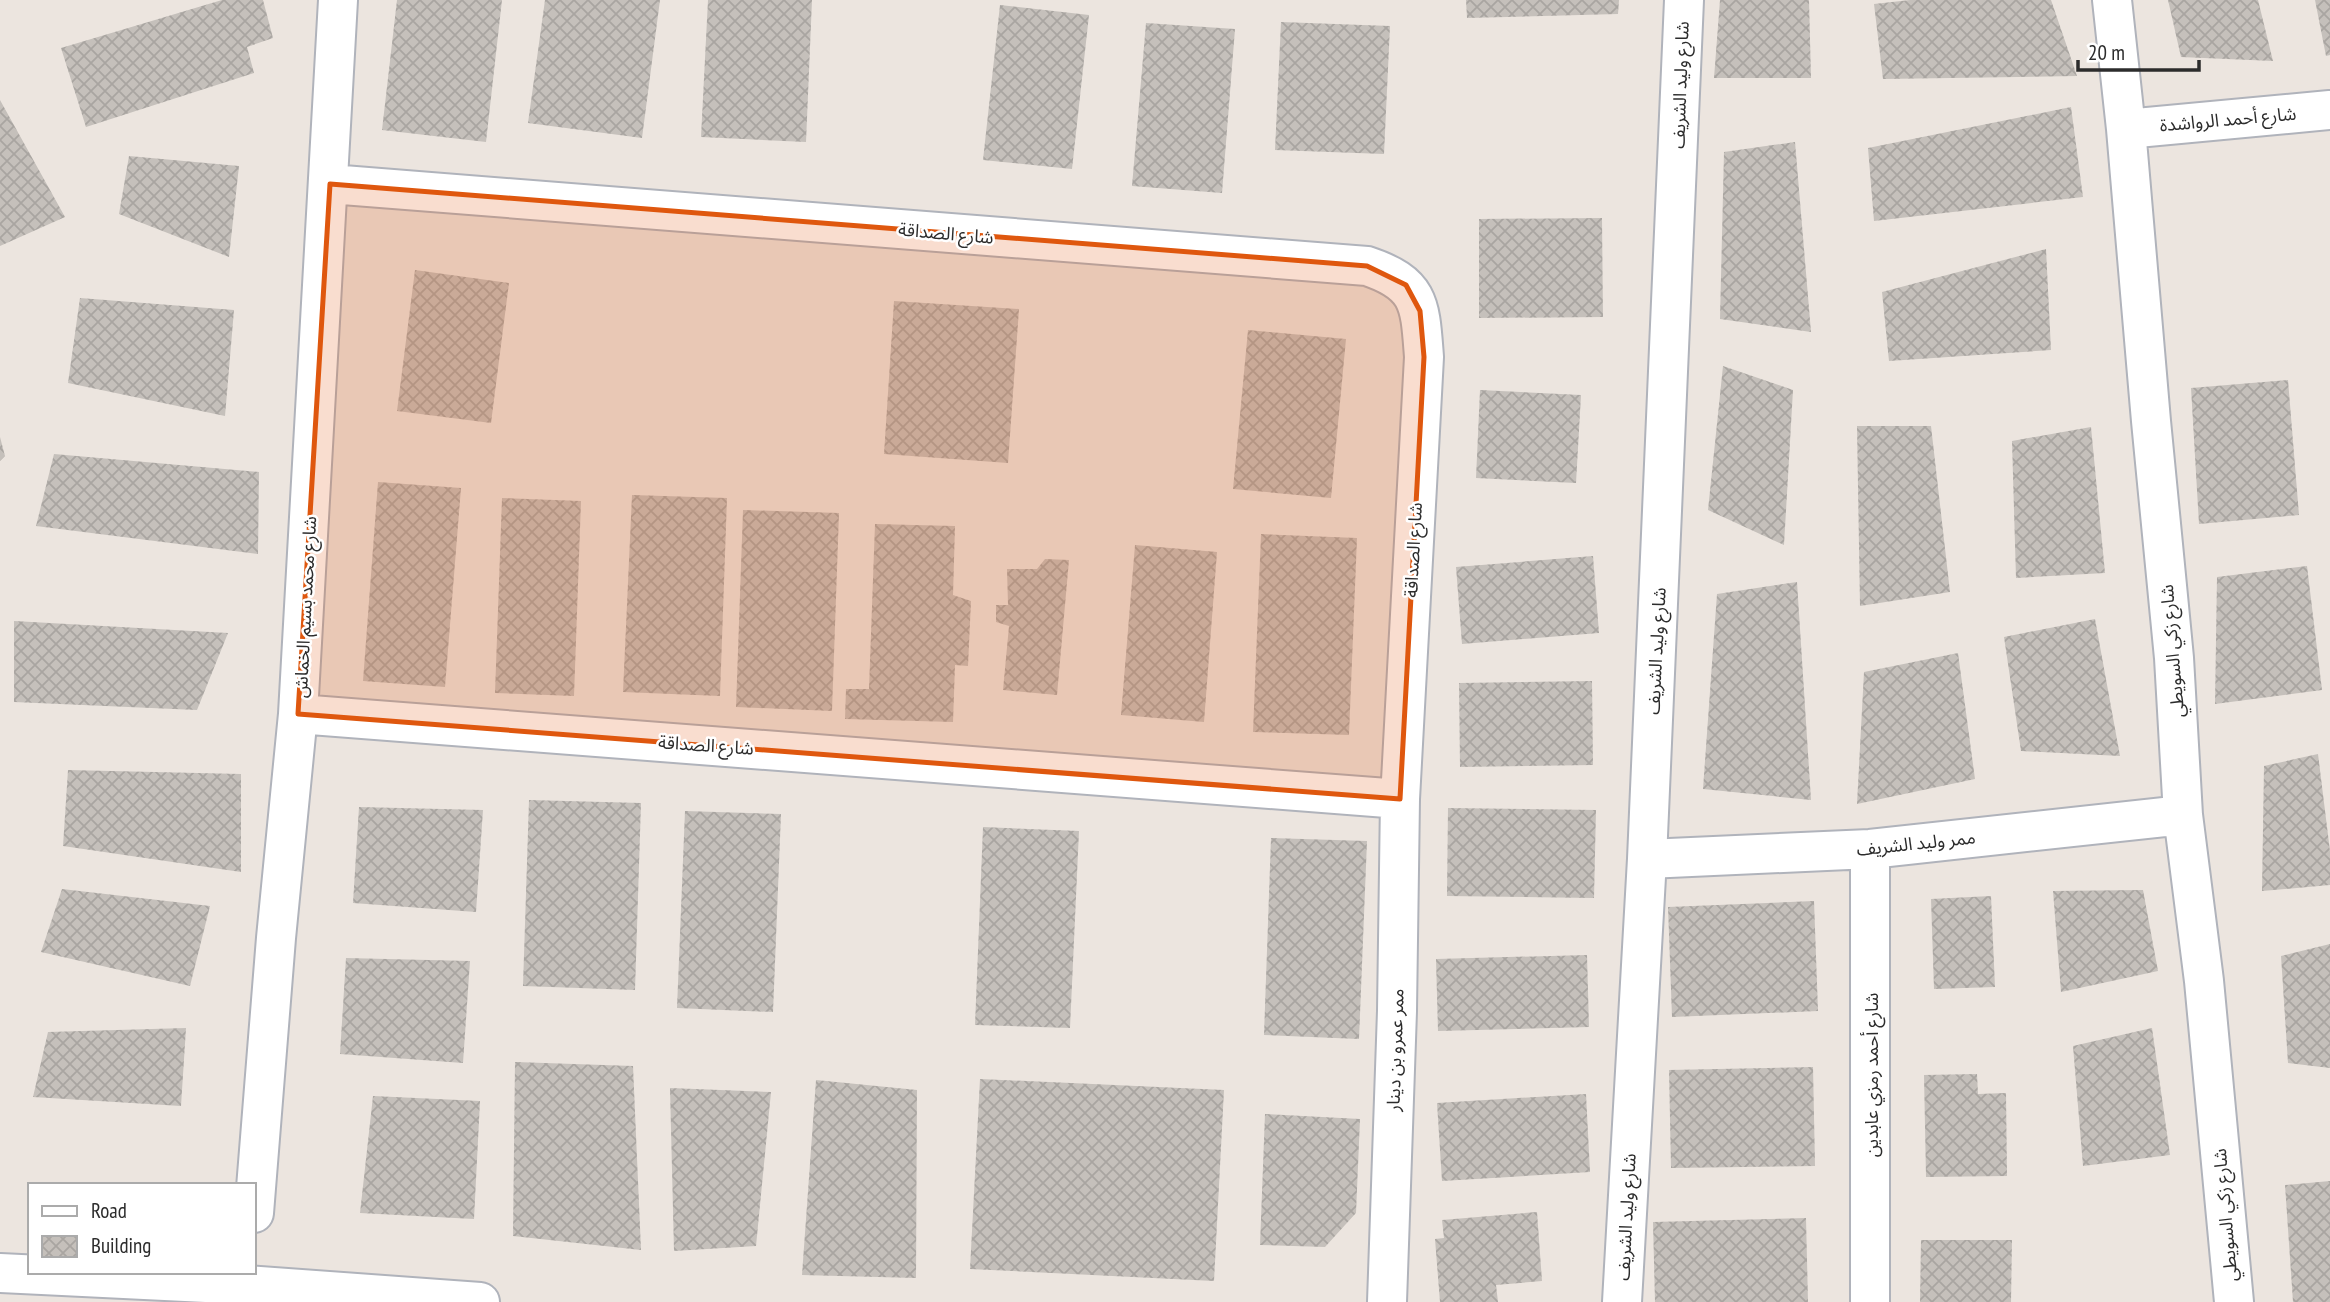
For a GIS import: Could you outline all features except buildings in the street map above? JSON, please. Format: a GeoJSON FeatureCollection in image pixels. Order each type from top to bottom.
{"type":"FeatureCollection","features":[{"type":"Feature","properties":{"kind":"street","name":"شارع محمد بسيم الخماش"},"geometry":{"type":"LineString","coordinates":[[256,1188],[276,938],[299,714],[338,0]]}},
{"type":"Feature","properties":{"kind":"street","name":"شارع وليد الشريف"},"geometry":{"type":"LineString","coordinates":[[1622,1302],[1647,859],[1684,0]]}},
{"type":"Feature","properties":{"kind":"street","name":"شارع زكي السويطي"},"geometry":{"type":"LineString","coordinates":[[2112,0],[2174,658],[2183,815],[2204,981],[2234,1302]]}},
{"type":"Feature","properties":{"kind":"street","name":"شارع أحمد الرواشدة"},"geometry":{"type":"LineString","coordinates":[[2126,129],[2330,110]]}},
{"type":"Feature","properties":{"kind":"street","name":"شارع الصداقة"},"geometry":{"type":"LineString","coordinates":[[299,714],[1400,799],[1424,357],[1420,311],[1406,285],[1384,272],[1367,266],[330,184]]}},
{"type":"Feature","properties":{"kind":"street","name":"ممر عمرو بن دينار"},"geometry":{"type":"LineString","coordinates":[[1387,1302],[1397,1011],[1400,799]]}},
{"type":"Feature","properties":{"kind":"street","name":"ممر وليد الشريف"},"geometry":{"type":"LineString","coordinates":[[1647,859],[1870,849],[2183,815]]}},
{"type":"Feature","properties":{"kind":"street","name":"شارع أحمد رمزي عابدين"},"geometry":{"type":"LineString","coordinates":[[1870,849],[1871,1302]]}},
{"type":"Feature","properties":{"kind":"street"},"geometry":{"type":"LineString","coordinates":[[0,1273],[28,1274]]}},
{"type":"Feature","properties":{"kind":"street"},"geometry":{"type":"LineString","coordinates":[[41,1274],[247,1279],[480,1302]]}},
{"type":"Feature","properties":{"kind":"highlighted area"},"geometry":{"type":"Polygon","coordinates":[[[330,184],[1367,266],[1406,285],[1420,311],[1424,357],[1400,799],[298,714],[330,184]]]}}]}
